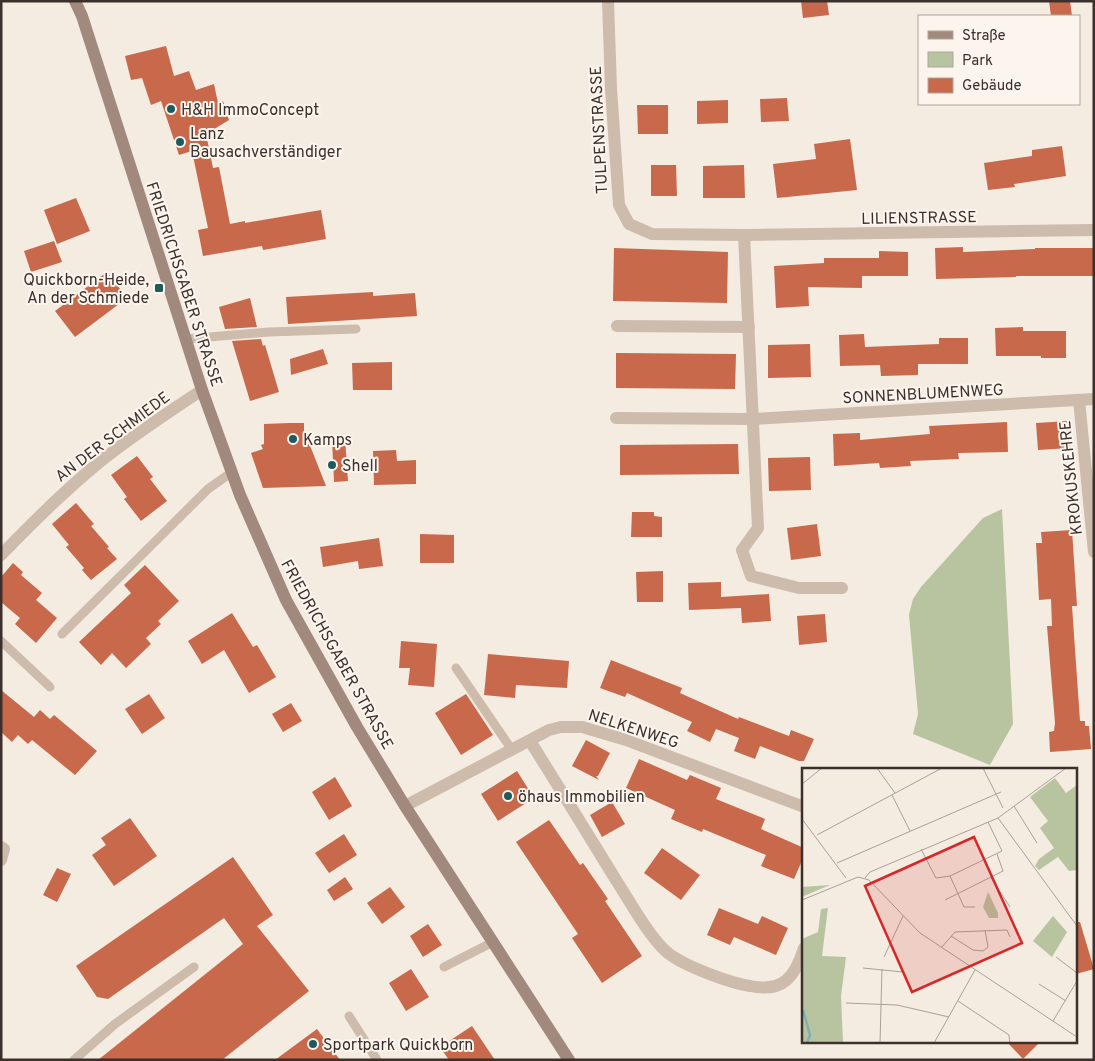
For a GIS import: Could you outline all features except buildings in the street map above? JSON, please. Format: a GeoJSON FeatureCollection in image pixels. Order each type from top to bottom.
{"type":"FeatureCollection","features":[{"type":"Feature","properties":{"kind":"main road","name":"FRIEDRICHSGABER STRASSE"},"geometry":{"type":"LineString","coordinates":[[75,1],[82,16],[202,390],[240,495],[286,600],[357,727],[405,806],[569,1060]]}},
{"type":"Feature","properties":{"kind":"street","name":"TULPENSTRASSE"},"geometry":{"type":"LineString","coordinates":[[608,1],[611,89],[619,205],[629,224],[652,234],[744,235]]}},
{"type":"Feature","properties":{"kind":"street","name":"LILIENSTRASSE"},"geometry":{"type":"LineString","coordinates":[[744,235],[1094,230]]}},
{"type":"Feature","properties":{"kind":"street"},"geometry":{"type":"LineString","coordinates":[[744,235],[758,528],[742,550],[750,576],[799,588],[842,588]]}},
{"type":"Feature","properties":{"kind":"street"},"geometry":{"type":"LineString","coordinates":[[617,326],[749,327]]}},
{"type":"Feature","properties":{"kind":"street","name":"AN DER SCHMIEDE"},"geometry":{"type":"LineString","coordinates":[[1,555],[48,506],[96,464],[202,390]]}},
{"type":"Feature","properties":{"kind":"street","name":"SONNENBLUMENWEG"},"geometry":{"type":"LineString","coordinates":[[754,419],[1094,399]]}},
{"type":"Feature","properties":{"kind":"street","name":"KROKUSKEHRE"},"geometry":{"type":"LineString","coordinates":[[1079,400],[1094,552]]}},
{"type":"Feature","properties":{"kind":"street"},"geometry":{"type":"LineString","coordinates":[[616,418],[754,419]]}},
{"type":"Feature","properties":{"kind":"street","name":"NELKENWEG"},"geometry":{"type":"LineString","coordinates":[[405,806],[549,730],[561,727],[582,727],[626,740],[802,806]]}},
{"type":"Feature","properties":{"kind":"street"},"geometry":{"type":"LineString","coordinates":[[530,741],[634,908],[658,942],[672,956],[730,981],[763,989],[784,982],[791,977],[797,969],[802,954]]}},
{"type":"Feature","properties":{"kind":"street"},"geometry":{"type":"LineString","coordinates":[[1,847],[4,849],[1,860]]}},
{"type":"Feature","properties":{"kind":"lane"},"geometry":{"type":"LineString","coordinates":[[186,339],[259,332],[356,329]]}},
{"type":"Feature","properties":{"kind":"lane"},"geometry":{"type":"LineString","coordinates":[[62,634],[208,489],[232,472]]}},
{"type":"Feature","properties":{"kind":"lane"},"geometry":{"type":"LineString","coordinates":[[1,642],[50,687]]}},
{"type":"Feature","properties":{"kind":"lane"},"geometry":{"type":"LineString","coordinates":[[456,668],[512,750]]}},
{"type":"Feature","properties":{"kind":"lane"},"geometry":{"type":"LineString","coordinates":[[444,967],[493,942]]}},
{"type":"Feature","properties":{"kind":"lane"},"geometry":{"type":"LineString","coordinates":[[74,1060],[115,1024],[194,967]]}},
{"type":"Feature","properties":{"kind":"lane"},"geometry":{"type":"LineString","coordinates":[[349,1016],[377,1060]]}},
{"type":"Feature","properties":{"kind":"green space"},"geometry":{"type":"Polygon","coordinates":[[[1002,509],[1013,724],[990,765],[913,734],[918,714],[909,615],[913,599],[921,587],[983,518],[1002,509]]]}},
{"type":"Feature","properties":{"kind":"place","name":"H&H ImmoConcept"},"geometry":{"type":"Point","coordinates":[171,109]}},
{"type":"Feature","properties":{"kind":"place","name":"Lanz Bausachverständiger"},"geometry":{"type":"Point","coordinates":[180,142]}},
{"type":"Feature","properties":{"kind":"place","name":"Quickborn-Heide, An der Schmiede"},"geometry":{"type":"Point","coordinates":[159,288]}},
{"type":"Feature","properties":{"kind":"place","name":"Kamps"},"geometry":{"type":"Point","coordinates":[293,439]}},
{"type":"Feature","properties":{"kind":"place","name":"Shell"},"geometry":{"type":"Point","coordinates":[332,465]}},
{"type":"Feature","properties":{"kind":"place","name":"öhaus Immobilien"},"geometry":{"type":"Point","coordinates":[508,796]}},
{"type":"Feature","properties":{"kind":"place","name":"Sportpark Quickborn"},"geometry":{"type":"Point","coordinates":[313,1044]}}]}
